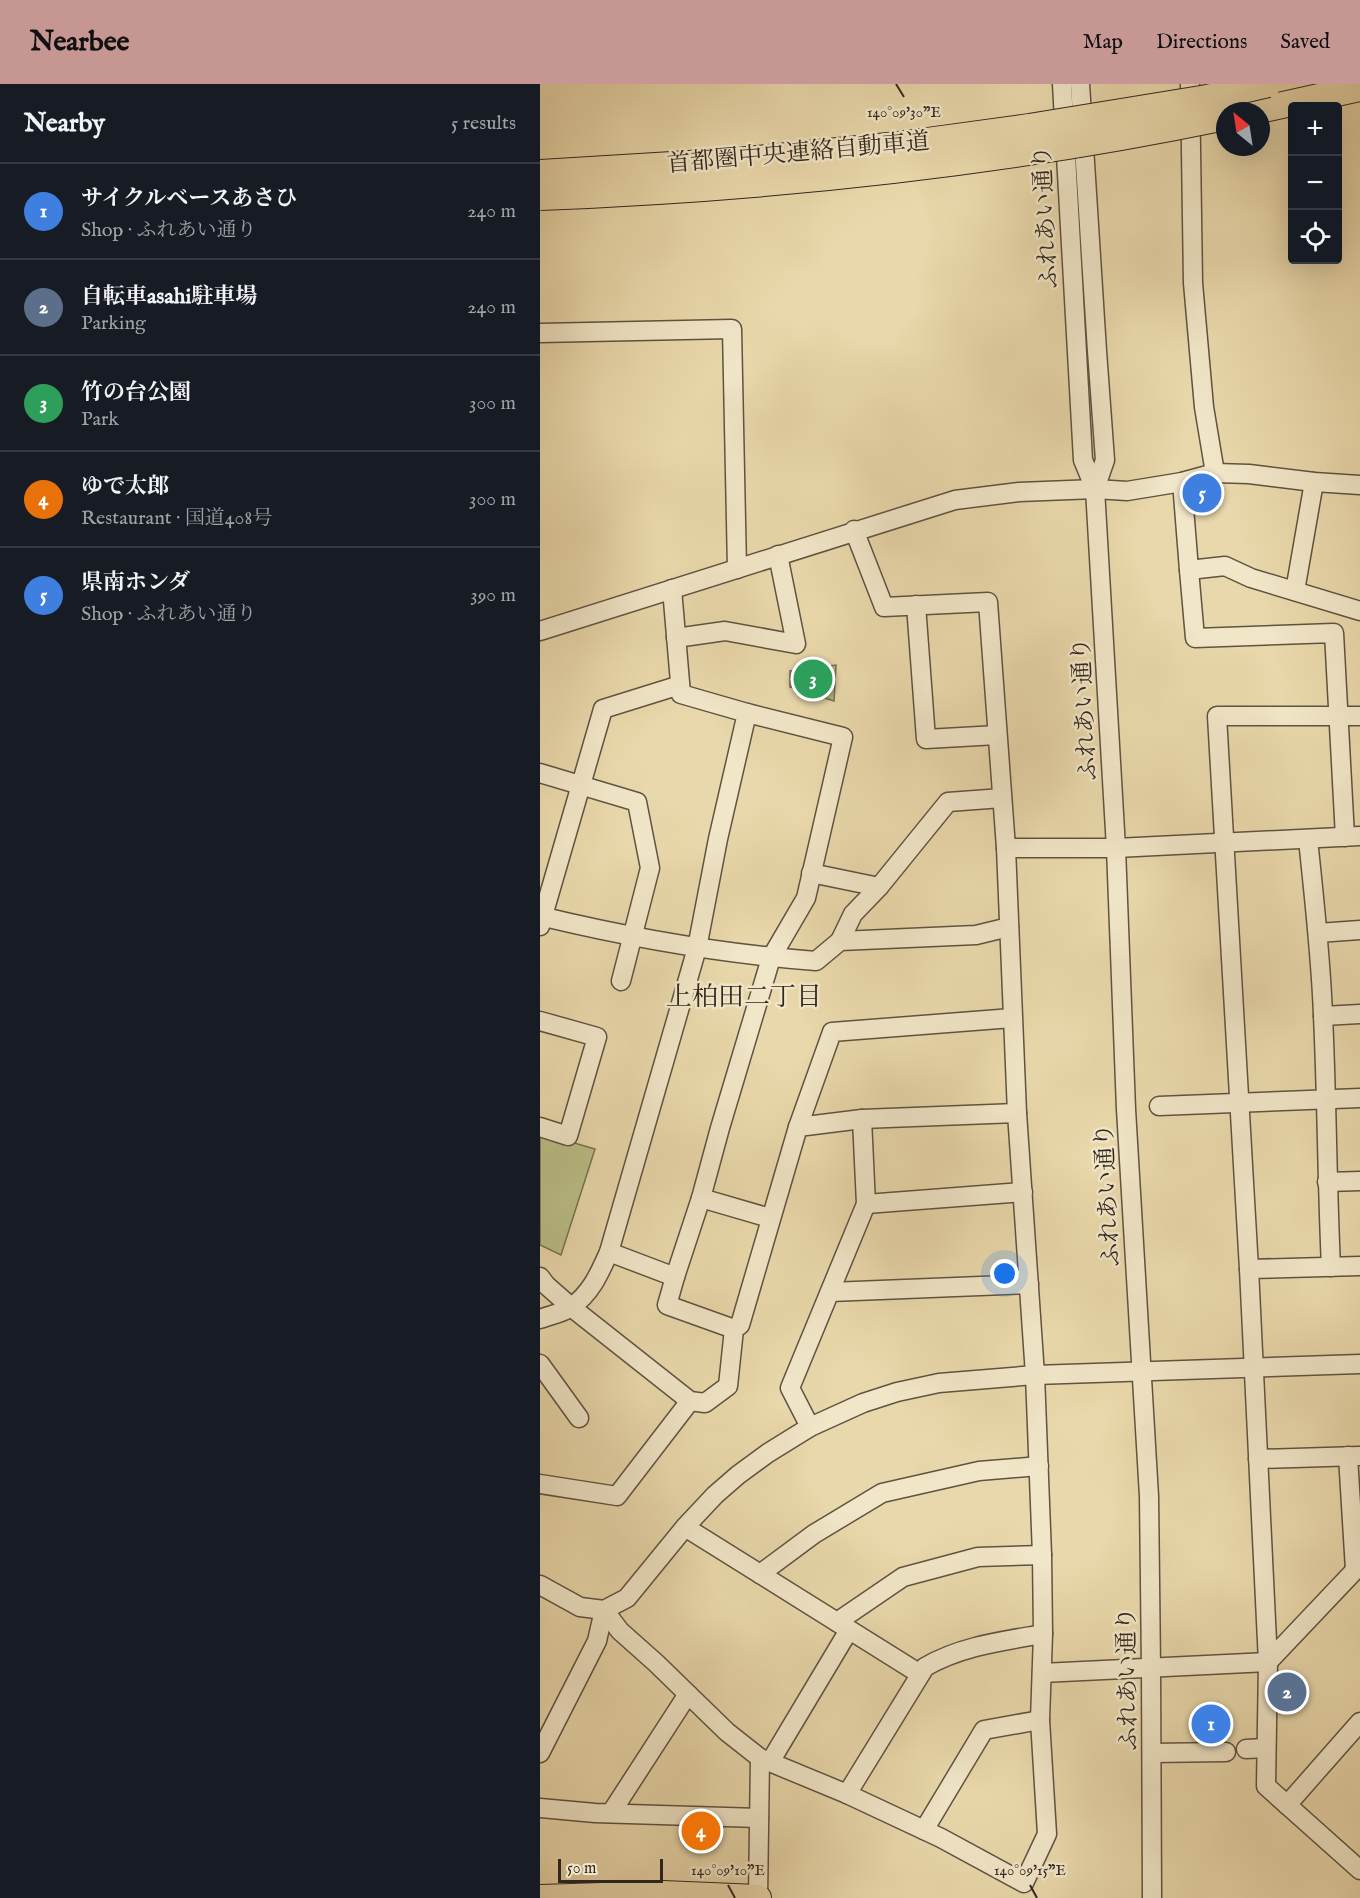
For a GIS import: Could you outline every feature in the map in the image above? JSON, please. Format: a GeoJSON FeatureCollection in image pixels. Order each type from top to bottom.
{"type":"FeatureCollection","features":[{"type":"Feature","properties":{"kind":"highway","name":"首都圏中央連絡自動車道"},"geometry":{"type":"LineString","coordinates":[[540,173],[738,161],[898,145],[1029,127],[1207,98],[1268,84]]}},
{"type":"Feature","properties":{"kind":"highway"},"geometry":{"type":"LineString","coordinates":[[1270,108],[1360,88]]}},
{"type":"Feature","properties":{"kind":"highway","name":"首都圏中央連絡自動車道"},"geometry":{"type":"LineString","coordinates":[[540,197],[711,188],[925,168],[1043,151],[1216,119]]}},
{"type":"Feature","properties":{"kind":"highway"},"geometry":{"type":"LineString","coordinates":[[540,1898],[663,1894],[758,1898]]}},
{"type":"Feature","properties":{"kind":"street","name":"ふれあい通り"},"geometry":{"type":"LineString","coordinates":[[1062,84],[1083,460],[1095,489],[1116,848],[1126,1109],[1149,1496],[1152,1898]]}},
{"type":"Feature","properties":{"kind":"street","name":"ふれあい通り"},"geometry":{"type":"LineString","coordinates":[[1080,84],[1105,460],[1095,489]]}},
{"type":"Feature","properties":{"kind":"street"},"geometry":{"type":"LineString","coordinates":[[1190,84],[1193,283],[1204,407],[1215,473]]}},
{"type":"Feature","properties":{"kind":"street"},"geometry":{"type":"LineString","coordinates":[[540,333],[732,329],[736,569]]}},
{"type":"Feature","properties":{"kind":"street"},"geometry":{"type":"LineString","coordinates":[[540,632],[854,530],[956,500],[1019,492],[1127,490],[1182,482],[1215,473],[1250,474],[1360,485]]}},
{"type":"Feature","properties":{"kind":"street"},"geometry":{"type":"LineString","coordinates":[[1006,848],[1116,848],[1353,837],[1338,716],[1334,633],[1195,638],[1182,482]]}},
{"type":"Feature","properties":{"kind":"street"},"geometry":{"type":"LineString","coordinates":[[1295,591],[1314,482]]}},
{"type":"Feature","properties":{"kind":"street"},"geometry":{"type":"LineString","coordinates":[[604,1610],[620,1631],[727,1732],[765,1760],[848,1794],[924,1830],[1024,1883],[1047,1834],[1040,1720],[1043,1634],[1042,1555],[1035,1375],[1012,1018],[1006,848],[988,602],[884,607],[854,530]]}},
{"type":"Feature","properties":{"kind":"street"},"geometry":{"type":"LineString","coordinates":[[676,638],[725,631],[796,644],[778,555]]}},
{"type":"Feature","properties":{"kind":"street"},"geometry":{"type":"LineString","coordinates":[[1189,570],[1225,566],[1251,578],[1360,611]]}},
{"type":"Feature","properties":{"kind":"street"},"geometry":{"type":"LineString","coordinates":[[672,589],[681,694],[843,737],[806,898],[771,958],[701,1198],[667,1305],[734,1329]]}},
{"type":"Feature","properties":{"kind":"street"},"geometry":{"type":"LineString","coordinates":[[916,606],[926,739],[997,735]]}},
{"type":"Feature","properties":{"kind":"street"},"geometry":{"type":"LineString","coordinates":[[680,685],[603,709],[541,920],[697,948],[771,958],[816,961],[840,941],[853,914],[879,887],[948,802],[1002,798]]}},
{"type":"Feature","properties":{"kind":"street"},"geometry":{"type":"LineString","coordinates":[[540,1319],[571,1307],[596,1281],[609,1252],[697,948],[718,839],[747,713]]}},
{"type":"Feature","properties":{"kind":"street"},"geometry":{"type":"LineString","coordinates":[[1360,716],[1217,716],[1249,1269],[1268,1662],[1266,1786],[1360,1870]]}},
{"type":"Feature","properties":{"kind":"street"},"geometry":{"type":"LineString","coordinates":[[540,772],[637,802],[650,868],[621,981]]}},
{"type":"Feature","properties":{"kind":"street"},"geometry":{"type":"LineString","coordinates":[[1308,839],[1318,933],[1323,1016],[1327,1182],[1332,1267]]}},
{"type":"Feature","properties":{"kind":"street"},"geometry":{"type":"LineString","coordinates":[[811,873],[879,887]]}},
{"type":"Feature","properties":{"kind":"street"},"geometry":{"type":"LineString","coordinates":[[840,941],[976,935],[1009,927]]}},
{"type":"Feature","properties":{"kind":"street"},"geometry":{"type":"LineString","coordinates":[[1318,933],[1360,930]]}},
{"type":"Feature","properties":{"kind":"street"},"geometry":{"type":"LineString","coordinates":[[1323,1016],[1360,1014]]}},
{"type":"Feature","properties":{"kind":"street"},"geometry":{"type":"LineString","coordinates":[[734,1329],[740,1325],[798,1126],[831,1032],[1012,1018]]}},
{"type":"Feature","properties":{"kind":"street"},"geometry":{"type":"LineString","coordinates":[[540,1021],[597,1037],[568,1136],[540,1127]]}},
{"type":"Feature","properties":{"kind":"street"},"geometry":{"type":"LineString","coordinates":[[1159,1106],[1360,1098]]}},
{"type":"Feature","properties":{"kind":"street"},"geometry":{"type":"LineString","coordinates":[[798,1126],[862,1119],[1017,1113]]}},
{"type":"Feature","properties":{"kind":"street"},"geometry":{"type":"LineString","coordinates":[[810,1427],[790,1388],[866,1204],[862,1119]]}},
{"type":"Feature","properties":{"kind":"street"},"geometry":{"type":"LineString","coordinates":[[1327,1182],[1360,1181]]}},
{"type":"Feature","properties":{"kind":"street"},"geometry":{"type":"LineString","coordinates":[[866,1204],[1023,1192]]}},
{"type":"Feature","properties":{"kind":"street"},"geometry":{"type":"LineString","coordinates":[[701,1198],[770,1218]]}},
{"type":"Feature","properties":{"kind":"street"},"geometry":{"type":"LineString","coordinates":[[609,1252],[675,1277]]}},
{"type":"Feature","properties":{"kind":"street"},"geometry":{"type":"LineString","coordinates":[[1249,1269],[1360,1266]]}},
{"type":"Feature","properties":{"kind":"street"},"geometry":{"type":"LineString","coordinates":[[540,1276],[546,1286],[571,1307],[690,1401],[705,1403],[728,1386],[734,1329]]}},
{"type":"Feature","properties":{"kind":"street"},"geometry":{"type":"LineString","coordinates":[[830,1292],[1029,1284]]}},
{"type":"Feature","properties":{"kind":"street"},"geometry":{"type":"LineString","coordinates":[[540,1364],[579,1418]]}},
{"type":"Feature","properties":{"kind":"street"},"geometry":{"type":"LineString","coordinates":[[541,1587],[580,1607],[604,1610],[627,1598],[685,1527],[715,1496],[738,1475],[768,1453],[810,1427],[863,1403],[916,1388],[939,1383],[1035,1375],[1360,1364]]}},
{"type":"Feature","properties":{"kind":"street"},"geometry":{"type":"LineString","coordinates":[[540,1484],[617,1496],[690,1401]]}},
{"type":"Feature","properties":{"kind":"street"},"geometry":{"type":"LineString","coordinates":[[1042,1674],[1268,1662],[1358,1567],[1354,1456],[1258,1460]]}},
{"type":"Feature","properties":{"kind":"street"},"geometry":{"type":"LineString","coordinates":[[760,1574],[814,1534],[882,1493],[979,1471],[1039,1466]]}},
{"type":"Feature","properties":{"kind":"street"},"geometry":{"type":"LineString","coordinates":[[685,1527],[920,1674]]}},
{"type":"Feature","properties":{"kind":"street"},"geometry":{"type":"LineString","coordinates":[[758,1898],[759,1818],[765,1760],[843,1626],[903,1577],[978,1557],[1042,1555]]}},
{"type":"Feature","properties":{"kind":"street"},"geometry":{"type":"LineString","coordinates":[[540,1753],[597,1641],[604,1610]]}},
{"type":"Feature","properties":{"kind":"street"},"geometry":{"type":"LineString","coordinates":[[848,1794],[925,1667],[939,1659],[974,1647],[1043,1634]]}},
{"type":"Feature","properties":{"kind":"street"},"geometry":{"type":"LineString","coordinates":[[611,1813],[688,1694]]}},
{"type":"Feature","properties":{"kind":"street"},"geometry":{"type":"LineString","coordinates":[[924,1830],[984,1730],[1040,1720]]}},
{"type":"Feature","properties":{"kind":"street"},"geometry":{"type":"LineString","coordinates":[[1287,1805],[1356,1734]]}},
{"type":"Feature","properties":{"kind":"street"},"geometry":{"type":"LineString","coordinates":[[1246,1749],[1266,1748]]}},
{"type":"Feature","properties":{"kind":"street"},"geometry":{"type":"LineString","coordinates":[[1152,1753],[1226,1752]]}},
{"type":"Feature","properties":{"kind":"street"},"geometry":{"type":"LineString","coordinates":[[540,1808],[759,1818]]}},
{"type":"Feature","properties":{"kind":"green space"},"geometry":{"type":"Polygon","coordinates":[[[836,665],[834,701],[790,687],[790,671],[836,665]]]}},
{"type":"Feature","properties":{"kind":"green space"},"geometry":{"type":"Polygon","coordinates":[[[540,1133],[595,1149],[561,1255],[540,1245],[540,1133]]]}},
{"type":"Feature","properties":{"kind":"place","name":"県南ホンダ"},"geometry":{"type":"Point","coordinates":[1202,493]}},
{"type":"Feature","properties":{"kind":"place","name":"竹の台公園"},"geometry":{"type":"Point","coordinates":[813,679]}},
{"type":"Feature","properties":{"kind":"place","name":"自転車asahi駐車場"},"geometry":{"type":"Point","coordinates":[1287,1692]}},
{"type":"Feature","properties":{"kind":"place","name":"サイクルベースあさひ"},"geometry":{"type":"Point","coordinates":[1211,1724]}},
{"type":"Feature","properties":{"kind":"place","name":"ゆで太郎"},"geometry":{"type":"Point","coordinates":[701,1831]}},
{"type":"Feature","properties":{"kind":"district","name":"上柏田二丁目"},"geometry":{"type":"Point","coordinates":[744,996]}}]}
